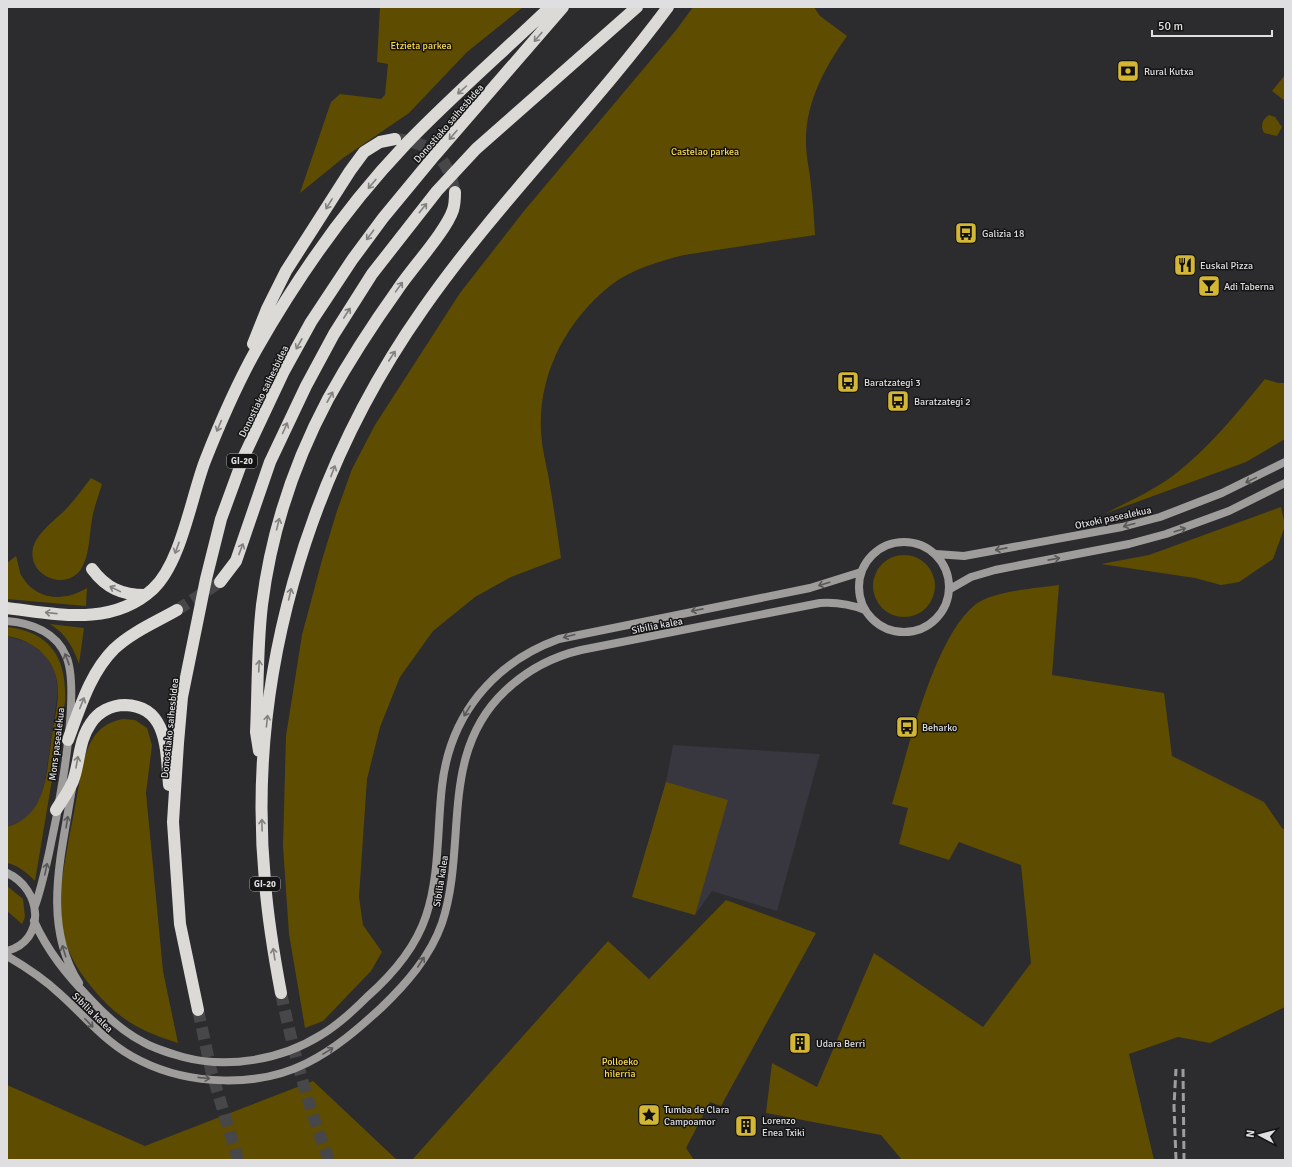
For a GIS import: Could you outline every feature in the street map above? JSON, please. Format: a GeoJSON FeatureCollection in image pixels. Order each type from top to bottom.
{"type":"FeatureCollection","features":[{"type":"Feature","properties":{"kind":"highway"},"geometry":{"type":"LineString","coordinates":[[235,390],[277,314],[351,209],[403,147],[430,119],[550,7]]}},
{"type":"Feature","properties":{"kind":"highway","name":"Donostiako saihesbidea"},"geometry":{"type":"LineString","coordinates":[[198,1010],[180,924],[173,822],[182,697],[206,579],[221,519],[244,456],[264,412],[311,322],[365,242],[435,155],[563,7]]}},
{"type":"Feature","properties":{"kind":"highway"},"geometry":{"type":"LineString","coordinates":[[220,582],[236,561],[270,462],[306,386],[334,334],[372,274],[436,191],[476,149],[637,7]]}},
{"type":"Feature","properties":{"kind":"highway","name":"GI-20"},"geometry":{"type":"LineString","coordinates":[[281,992],[272,942],[264,880],[262,774],[268,713],[278,649],[294,579],[321,500],[341,450],[359,412],[386,365],[423,309],[470,246],[620,69],[668,7]]}},
{"type":"Feature","properties":{"kind":"highway"},"geometry":{"type":"LineString","coordinates":[[7,608],[70,615],[96,615],[125,608],[146,595],[163,577],[173,559],[205,463],[267,309],[286,271],[364,152],[380,142],[396,139]]}},
{"type":"Feature","properties":{"kind":"highway"},"geometry":{"type":"LineString","coordinates":[[262,774],[256,732],[262,606],[268,566],[289,490],[310,435],[329,399],[358,349],[398,289],[445,225],[453,209],[455,192]]}},
{"type":"Feature","properties":{"kind":"highway"},"geometry":{"type":"LineString","coordinates":[[92,569],[98,577],[114,589],[124,593],[146,595]]}},
{"type":"Feature","properties":{"kind":"highway"},"geometry":{"type":"LineString","coordinates":[[68,740],[92,681],[101,666],[114,650],[140,630],[177,610]]}},
{"type":"Feature","properties":{"kind":"highway"},"geometry":{"type":"LineString","coordinates":[[56,810],[74,778],[82,741],[91,722],[101,712],[121,705],[132,705],[144,709],[153,716],[162,729],[166,745],[173,822]]}},
{"type":"Feature","properties":{"kind":"main road","name":"Otxoki pasealekua"},"geometry":{"type":"LineString","coordinates":[[936,554],[964,556],[1122,527],[1160,517],[1222,493],[1285,462]]}},
{"type":"Feature","properties":{"kind":"main road"},"geometry":{"type":"LineString","coordinates":[[950,589],[971,577],[995,570],[1129,544],[1166,534],[1229,511],[1285,483]]}},
{"type":"Feature","properties":{"kind":"main road"},"geometry":{"type":"LineString","coordinates":[[902,541],[914,542],[928,547],[936,554],[944,564],[950,589],[944,608],[935,620],[926,627],[914,631],[898,632],[886,629],[871,618],[860,599],[859,586],[861,572],[868,559],[878,549],[888,544],[902,541]]}},
{"type":"Feature","properties":{"kind":"main road","name":"Sibilia kalea"},"geometry":{"type":"LineString","coordinates":[[34,921],[42,939],[55,960],[75,984],[120,1027],[143,1042],[169,1053],[192,1059],[222,1062],[251,1061],[280,1054],[321,1036],[343,1020],[385,981],[402,961],[414,942],[425,918],[432,897],[436,873],[442,787],[449,750],[470,707],[485,688],[505,668],[520,657],[559,639],[810,588],[861,572]]}},
{"type":"Feature","properties":{"kind":"main road","name":"Sibilia kalea"},"geometry":{"type":"LineString","coordinates":[[7,956],[41,978],[110,1042],[141,1062],[165,1071],[191,1077],[228,1080],[254,1078],[285,1072],[305,1064],[328,1052],[360,1028],[415,972],[429,951],[441,925],[449,898],[453,876],[459,789],[465,756],[473,734],[483,717],[498,698],[516,680],[549,660],[581,650],[820,603],[843,603],[865,610]]}},
{"type":"Feature","properties":{"kind":"main road","name":"Mons pasealekua"},"geometry":{"type":"LineString","coordinates":[[7,621],[33,626],[47,632],[58,642],[67,656],[71,671],[72,686],[68,740],[46,870],[35,906]]}},
{"type":"Feature","properties":{"kind":"main road"},"geometry":{"type":"LineString","coordinates":[[74,778],[58,878],[57,916],[59,935],[69,965],[88,997]]}},
{"type":"Feature","properties":{"kind":"main road"},"geometry":{"type":"LineString","coordinates":[[7,873],[22,882],[28,889],[35,906],[34,921],[29,934],[24,941],[7,951]]}},
{"type":"Feature","properties":{"kind":"shaded area"},"geometry":{"type":"Polygon","coordinates":[[[7,636],[30,643],[45,655],[55,672],[58,691],[45,781],[40,799],[31,814],[23,820],[7,827],[7,636]]]}},
{"type":"Feature","properties":{"kind":"shaded area"},"geometry":{"type":"Polygon","coordinates":[[[673,745],[820,754],[777,911],[712,891],[695,915],[632,897],[666,782],[673,745]]]}},
{"type":"Feature","properties":{"kind":"green space","name":"Etzieta parkea"},"geometry":{"type":"Polygon","coordinates":[[[380,7],[523,7],[467,52],[409,113],[343,158],[300,193],[331,102],[340,94],[381,99],[385,95],[388,64],[377,62],[380,7]]]}},
{"type":"Feature","properties":{"kind":"green space","name":"Castelao parkea"},"geometry":{"type":"Polygon","coordinates":[[[693,7],[814,7],[820,16],[847,36],[824,73],[809,114],[806,149],[812,192],[815,235],[684,255],[646,266],[628,274],[611,285],[595,299],[568,332],[550,369],[544,390],[541,411],[542,443],[552,495],[561,558],[511,577],[475,597],[433,631],[400,677],[380,727],[367,779],[359,897],[363,925],[382,952],[371,971],[323,1021],[305,1028],[289,934],[283,846],[286,736],[302,635],[322,560],[352,469],[375,425],[460,293],[524,211],[677,29],[693,7]]]}},
{"type":"Feature","properties":{"kind":"green space"},"geometry":{"type":"Polygon","coordinates":[[[1285,75],[1285,101],[1272,91],[1285,75]]]}},
{"type":"Feature","properties":{"kind":"green space"},"geometry":{"type":"Polygon","coordinates":[[[1269,115],[1275,117],[1282,127],[1277,136],[1264,133],[1262,128],[1262,123],[1269,115]]]}},
{"type":"Feature","properties":{"kind":"green space"},"geometry":{"type":"Polygon","coordinates":[[[1265,379],[1278,383],[1285,383],[1285,439],[1246,462],[1104,514],[1157,486],[1187,465],[1222,430],[1265,379]]]}},
{"type":"Feature","properties":{"kind":"green space"},"geometry":{"type":"Polygon","coordinates":[[[91,478],[102,484],[93,515],[88,551],[84,563],[81,569],[74,576],[58,580],[49,578],[36,566],[33,558],[33,548],[35,542],[43,531],[68,507],[91,478]]]}},
{"type":"Feature","properties":{"kind":"green space"},"geometry":{"type":"Polygon","coordinates":[[[1281,507],[1285,526],[1273,559],[1239,582],[1221,585],[1195,578],[1101,564],[1149,555],[1281,507]]]}},
{"type":"Feature","properties":{"kind":"green space"},"geometry":{"type":"Polygon","coordinates":[[[898,555],[910,555],[926,564],[933,574],[935,586],[933,598],[926,608],[910,617],[898,617],[887,612],[878,603],[873,592],[873,580],[878,569],[887,560],[898,555]]]}},
{"type":"Feature","properties":{"kind":"green space"},"geometry":{"type":"Polygon","coordinates":[[[16,556],[21,575],[27,584],[34,590],[42,594],[60,597],[78,593],[87,588],[86,606],[7,599],[7,563],[16,556]]]}},
{"type":"Feature","properties":{"kind":"green space"},"geometry":{"type":"Polygon","coordinates":[[[1059,585],[1052,675],[1164,693],[1172,756],[1264,802],[1285,830],[1285,1007],[1210,1043],[1178,1037],[1129,1054],[1154,1160],[902,1160],[881,1135],[766,1113],[772,1063],[817,1087],[874,953],[983,1027],[1031,963],[1021,865],[959,842],[949,860],[899,844],[908,808],[892,804],[914,726],[924,697],[947,642],[961,620],[976,604],[993,596],[1059,585]]]}},
{"type":"Feature","properties":{"kind":"green space"},"geometry":{"type":"Polygon","coordinates":[[[50,624],[84,628],[79,664],[68,641],[56,628],[50,624]]]}},
{"type":"Feature","properties":{"kind":"green space"},"geometry":{"type":"Polygon","coordinates":[[[7,627],[22,630],[35,635],[46,642],[54,651],[59,661],[65,687],[65,702],[35,881],[19,867],[7,863],[7,827],[20,822],[30,814],[42,793],[48,768],[57,704],[57,680],[54,670],[43,654],[27,642],[7,636],[7,627]]]}},
{"type":"Feature","properties":{"kind":"green space"},"geometry":{"type":"Polygon","coordinates":[[[123,719],[135,720],[147,728],[152,745],[146,793],[163,971],[178,1043],[142,1029],[112,1009],[94,990],[79,970],[69,952],[63,933],[60,906],[62,879],[82,766],[95,735],[106,725],[123,719]]]}},
{"type":"Feature","properties":{"kind":"green space"},"geometry":{"type":"Polygon","coordinates":[[[666,782],[728,800],[695,915],[632,897],[666,782]]]}},
{"type":"Feature","properties":{"kind":"green space"},"geometry":{"type":"Polygon","coordinates":[[[7,886],[23,899],[25,917],[22,924],[7,911],[7,886]]]}},
{"type":"Feature","properties":{"kind":"green space","name":"Polloeko hilerria"},"geometry":{"type":"Polygon","coordinates":[[[726,900],[816,933],[721,1106],[710,1102],[686,1148],[694,1160],[412,1160],[608,941],[649,979],[726,900]]]}},
{"type":"Feature","properties":{"kind":"green space"},"geometry":{"type":"Polygon","coordinates":[[[313,1081],[397,1160],[7,1160],[7,1085],[145,1146],[313,1081]]]}},
{"type":"Feature","properties":{"kind":"tunnel"},"geometry":{"type":"LineString","coordinates":[[395,139],[419,144],[436,154],[442,160],[447,169],[455,192]]}},
{"type":"Feature","properties":{"kind":"tunnel"},"geometry":{"type":"LineString","coordinates":[[177,610],[220,582]]}},
{"type":"Feature","properties":{"kind":"tunnel"},"geometry":{"type":"LineString","coordinates":[[281,993],[302,1078],[314,1119],[329,1160]]}},
{"type":"Feature","properties":{"kind":"tunnel"},"geometry":{"type":"LineString","coordinates":[[198,1010],[211,1070],[238,1160]]}},
{"type":"Feature","properties":{"kind":"railway"},"geometry":{"type":"LineString","coordinates":[[1176,1069],[1174,1106],[1176,1160]]}},
{"type":"Feature","properties":{"kind":"railway"},"geometry":{"type":"LineString","coordinates":[[1183,1069],[1184,1160]]}},
{"type":"Feature","properties":{"kind":"place","name":"Rural Kutxa"},"geometry":{"type":"Point","coordinates":[1128,71]}},
{"type":"Feature","properties":{"kind":"place","name":"Galizia 18"},"geometry":{"type":"Point","coordinates":[966,233]}},
{"type":"Feature","properties":{"kind":"place","name":"Euskal Pizza"},"geometry":{"type":"Point","coordinates":[1185,265]}},
{"type":"Feature","properties":{"kind":"place","name":"Adi Taberna"},"geometry":{"type":"Point","coordinates":[1209,286]}},
{"type":"Feature","properties":{"kind":"place","name":"Baratzategi 3"},"geometry":{"type":"Point","coordinates":[848,382]}},
{"type":"Feature","properties":{"kind":"place","name":"Baratzategi 2"},"geometry":{"type":"Point","coordinates":[898,401]}},
{"type":"Feature","properties":{"kind":"place","name":"Beharko"},"geometry":{"type":"Point","coordinates":[907,727]}},
{"type":"Feature","properties":{"kind":"place","name":"Udara Berri"},"geometry":{"type":"Point","coordinates":[800,1043]}},
{"type":"Feature","properties":{"kind":"place","name":"Tumba de Clara Campoamor"},"geometry":{"type":"Point","coordinates":[649,1115]}},
{"type":"Feature","properties":{"kind":"place","name":"Lorenzo Enea Txiki"},"geometry":{"type":"Point","coordinates":[746,1126]}}]}
